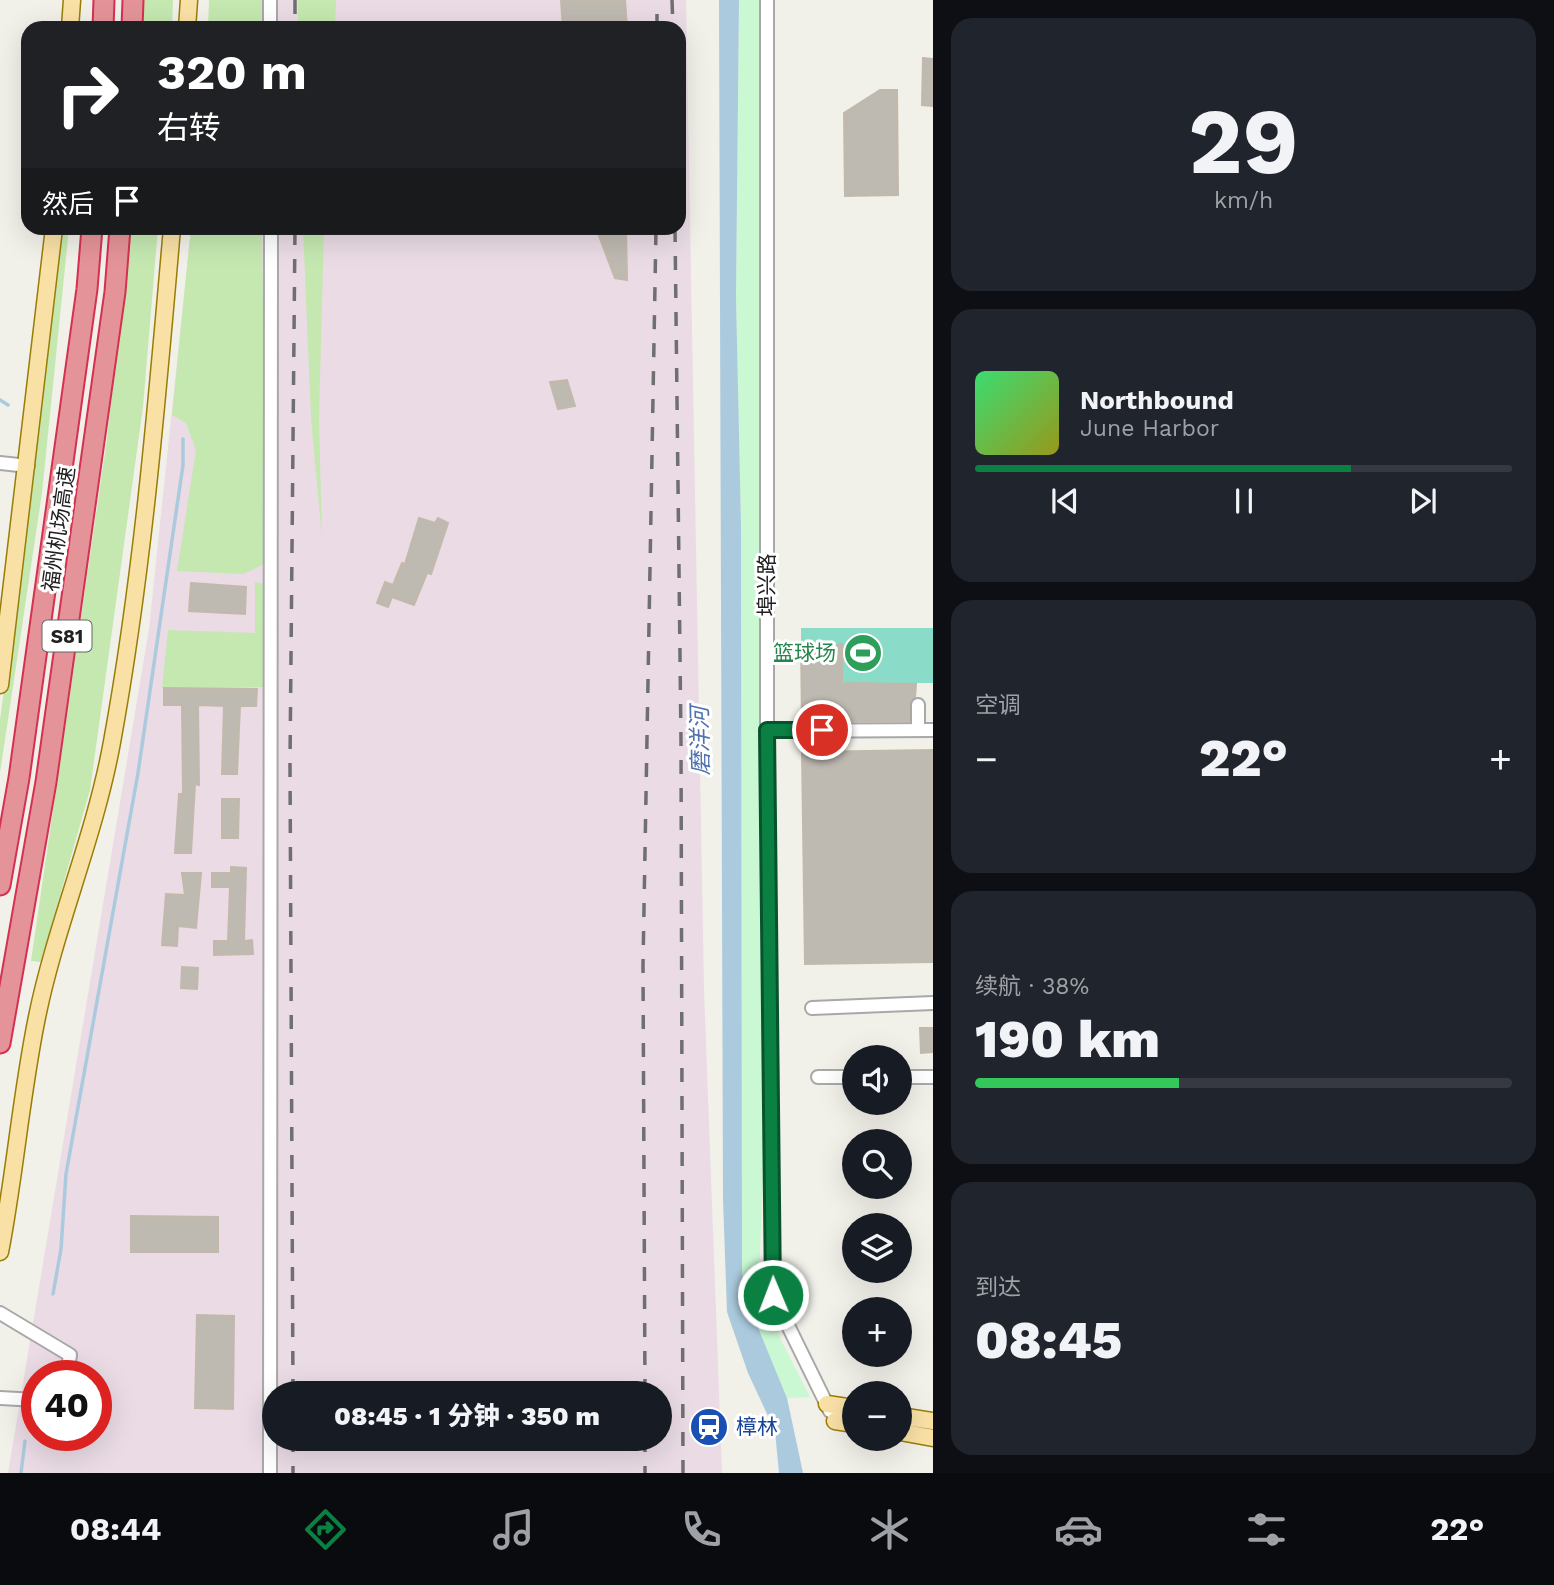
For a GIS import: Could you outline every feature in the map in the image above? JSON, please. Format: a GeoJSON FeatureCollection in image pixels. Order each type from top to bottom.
{"type":"FeatureCollection","features":[{"type":"Feature","properties":{"kind":"highway"},"geometry":{"type":"LineString","coordinates":[[103,21],[104,0]]}},
{"type":"Feature","properties":{"kind":"highway"},"geometry":{"type":"LineString","coordinates":[[132,21],[133,0]]}},
{"type":"Feature","properties":{"kind":"highway","name":"福州机场高速"},"geometry":{"type":"LineString","coordinates":[[0,885],[27,723],[92,235]]}},
{"type":"Feature","properties":{"kind":"highway","name":"福州机场高速"},"geometry":{"type":"LineString","coordinates":[[0,1042],[46,782],[115,292],[119,235]]}},
{"type":"Feature","properties":{"kind":"main road"},"geometry":{"type":"LineString","coordinates":[[70,21],[72,0]]}},
{"type":"Feature","properties":{"kind":"main road"},"geometry":{"type":"LineString","coordinates":[[188,21],[189,0]]}},
{"type":"Feature","properties":{"kind":"main road"},"geometry":{"type":"LineString","coordinates":[[0,685],[53,235]]}},
{"type":"Feature","properties":{"kind":"main road"},"geometry":{"type":"LineString","coordinates":[[0,1252],[37,1018],[60,925],[88,839],[111,746],[128,654],[152,462],[171,235]]}},
{"type":"Feature","properties":{"kind":"main road"},"geometry":{"type":"LineString","coordinates":[[827,1404],[842,1406]]}},
{"type":"Feature","properties":{"kind":"main road"},"geometry":{"type":"LineString","coordinates":[[912,1418],[933,1421]]}},
{"type":"Feature","properties":{"kind":"main road"},"geometry":{"type":"LineString","coordinates":[[835,1421],[842,1422]]}},
{"type":"Feature","properties":{"kind":"main road"},"geometry":{"type":"LineString","coordinates":[[912,1434],[933,1438]]}},
{"type":"Feature","properties":{"kind":"street"},"geometry":{"type":"LineString","coordinates":[[270,0],[270,21]]}},
{"type":"Feature","properties":{"kind":"street","name":"埠兴路"},"geometry":{"type":"LineString","coordinates":[[767,0],[767,730],[773,1295],[827,1404]]}},
{"type":"Feature","properties":{"kind":"street"},"geometry":{"type":"LineString","coordinates":[[271,235],[271,1473]]}},
{"type":"Feature","properties":{"kind":"street"},"geometry":{"type":"LineString","coordinates":[[0,463],[28,466]]}},
{"type":"Feature","properties":{"kind":"street"},"geometry":{"type":"LineString","coordinates":[[918,705],[918,730]]}},
{"type":"Feature","properties":{"kind":"street"},"geometry":{"type":"LineString","coordinates":[[767,730],[933,730]]}},
{"type":"Feature","properties":{"kind":"street"},"geometry":{"type":"LineString","coordinates":[[812,1007],[933,1003]]}},
{"type":"Feature","properties":{"kind":"street"},"geometry":{"type":"LineString","coordinates":[[818,1077],[842,1077]]}},
{"type":"Feature","properties":{"kind":"street"},"geometry":{"type":"LineString","coordinates":[[912,1077],[933,1077]]}},
{"type":"Feature","properties":{"kind":"street"},"geometry":{"type":"LineString","coordinates":[[0,1313],[70,1355],[69,1360]]}},
{"type":"Feature","properties":{"kind":"street"},"geometry":{"type":"LineString","coordinates":[[0,1398],[21,1399]]}},
{"type":"Feature","properties":{"kind":"street"},"geometry":{"type":"LineString","coordinates":[[827,1404],[835,1421]]}},
{"type":"Feature","properties":{"kind":"shaded area"},"geometry":{"type":"Polygon","coordinates":[[[276,0],[686,0],[704,991],[722,1473],[8,1473],[21,1395],[21,1451],[112,1451],[112,1360],[27,1360],[149,629],[190,235],[686,235],[686,21],[276,21],[276,0]]]}},
{"type":"Feature","properties":{"kind":"green space"},"geometry":{"type":"Polygon","coordinates":[[[143,0],[173,0],[172,21],[142,21],[143,0]]]}},
{"type":"Feature","properties":{"kind":"green space"},"geometry":{"type":"Polygon","coordinates":[[[209,0],[276,0],[276,21],[208,21],[209,0]]]}},
{"type":"Feature","properties":{"kind":"green space"},"geometry":{"type":"Polygon","coordinates":[[[298,0],[336,0],[335,21],[298,21],[298,0]]]}},
{"type":"Feature","properties":{"kind":"green space"},"geometry":{"type":"Polygon","coordinates":[[[739,0],[763,0],[765,1118],[759,1278],[781,1340],[810,1397],[787,1398],[759,1330],[742,1274],[741,524],[736,297],[739,0]]]}},
{"type":"Feature","properties":{"kind":"green space"},"geometry":{"type":"Polygon","coordinates":[[[58,235],[68,235],[42,493],[0,773],[0,720],[35,459],[58,235]]]}},
{"type":"Feature","properties":{"kind":"green space"},"geometry":{"type":"Polygon","coordinates":[[[127,235],[157,235],[143,407],[90,790],[41,962],[31,961],[107,439],[127,235]]]}},
{"type":"Feature","properties":{"kind":"green space"},"geometry":{"type":"Polygon","coordinates":[[[190,235],[262,235],[266,556],[262,565],[244,574],[177,571],[196,450],[186,423],[172,415],[190,235]]]}},
{"type":"Feature","properties":{"kind":"green space"},"geometry":{"type":"Polygon","coordinates":[[[303,235],[324,235],[319,419],[322,538],[311,418],[303,235]]]}},
{"type":"Feature","properties":{"kind":"green space"},"geometry":{"type":"Polygon","coordinates":[[[255,582],[267,585],[263,687],[162,688],[168,630],[255,633],[255,582]]]}},
{"type":"Feature","properties":{"kind":"green space"},"geometry":{"type":"Polygon","coordinates":[[[801,628],[933,628],[933,683],[842,683],[842,644],[801,644],[801,628]]]}},
{"type":"Feature","properties":{"kind":"water"},"geometry":{"type":"Polygon","coordinates":[[[719,0],[739,0],[736,297],[741,524],[742,1274],[759,1330],[787,1398],[803,1473],[779,1473],[775,1431],[748,1373],[727,1312],[723,1199],[719,0]]]}},
{"type":"Feature","properties":{"kind":"building"},"geometry":{"type":"Polygon","coordinates":[[[561,0],[625,0],[626,21],[562,21],[561,0]]]}},
{"type":"Feature","properties":{"kind":"building"},"geometry":{"type":"Polygon","coordinates":[[[923,58],[933,59],[933,106],[922,105],[923,58]]]}},
{"type":"Feature","properties":{"kind":"building"},"geometry":{"type":"Polygon","coordinates":[[[880,90],[897,90],[898,195],[845,196],[844,113],[880,90]]]}},
{"type":"Feature","properties":{"kind":"building"},"geometry":{"type":"Polygon","coordinates":[[[599,235],[626,235],[627,280],[615,278],[599,235]]]}},
{"type":"Feature","properties":{"kind":"building"},"geometry":{"type":"Polygon","coordinates":[[[567,380],[575,406],[558,409],[550,382],[567,380]]]}},
{"type":"Feature","properties":{"kind":"building"},"geometry":{"type":"Polygon","coordinates":[[[419,518],[435,523],[438,518],[448,523],[431,574],[427,573],[414,605],[392,597],[388,607],[377,603],[385,582],[393,585],[402,563],[405,564],[419,518]]]}},
{"type":"Feature","properties":{"kind":"building"},"geometry":{"type":"Polygon","coordinates":[[[191,583],[246,587],[245,614],[189,611],[191,583]]]}},
{"type":"Feature","properties":{"kind":"building"},"geometry":{"type":"Polygon","coordinates":[[[801,644],[842,644],[842,683],[916,684],[915,697],[909,704],[909,721],[802,722],[801,644]]]}},
{"type":"Feature","properties":{"kind":"building"},"geometry":{"type":"Polygon","coordinates":[[[164,688],[257,689],[256,706],[240,706],[237,774],[222,774],[224,706],[198,705],[199,785],[195,784],[191,853],[175,853],[179,794],[183,794],[182,705],[164,705],[164,688]]]}},
{"type":"Feature","properties":{"kind":"building"},"geometry":{"type":"Polygon","coordinates":[[[933,750],[933,962],[805,964],[802,752],[933,750]]]}},
{"type":"Feature","properties":{"kind":"building"},"geometry":{"type":"Polygon","coordinates":[[[222,799],[239,799],[238,838],[222,838],[222,799]]]}},
{"type":"Feature","properties":{"kind":"building"},"geometry":{"type":"Polygon","coordinates":[[[231,867],[246,868],[244,941],[252,940],[253,954],[214,955],[214,941],[228,941],[230,887],[212,887],[212,873],[231,873],[231,867]]]}},
{"type":"Feature","properties":{"kind":"building"},"geometry":{"type":"Polygon","coordinates":[[[182,873],[201,873],[196,928],[178,926],[177,946],[162,945],[166,894],[185,895],[182,873]]]}},
{"type":"Feature","properties":{"kind":"building"},"geometry":{"type":"Polygon","coordinates":[[[182,967],[198,968],[197,989],[181,988],[182,967]]]}},
{"type":"Feature","properties":{"kind":"building"},"geometry":{"type":"Polygon","coordinates":[[[920,1028],[933,1028],[933,1052],[921,1053],[920,1028]]]}},
{"type":"Feature","properties":{"kind":"building"},"geometry":{"type":"Polygon","coordinates":[[[131,1216],[218,1217],[218,1252],[131,1252],[131,1216]]]}},
{"type":"Feature","properties":{"kind":"building"},"geometry":{"type":"Polygon","coordinates":[[[197,1315],[234,1316],[233,1409],[195,1408],[197,1315]]]}},
{"type":"Feature","properties":{"kind":"waterway"},"geometry":{"type":"LineString","coordinates":[[0,400],[8,405]]}},
{"type":"Feature","properties":{"kind":"waterway"},"geometry":{"type":"LineString","coordinates":[[53,1294],[61,1249],[66,1174],[138,773],[183,465],[183,439]]}},
{"type":"Feature","properties":{"kind":"waterway"},"geometry":{"type":"LineString","coordinates":[[21,1473],[24,1451]]}},
{"type":"Feature","properties":{"kind":"railway"},"geometry":{"type":"LineString","coordinates":[[295,0],[295,21]]}},
{"type":"Feature","properties":{"kind":"railway"},"geometry":{"type":"LineString","coordinates":[[657,0],[657,21]]}},
{"type":"Feature","properties":{"kind":"railway"},"geometry":{"type":"LineString","coordinates":[[672,0],[673,21]]}},
{"type":"Feature","properties":{"kind":"railway"},"geometry":{"type":"LineString","coordinates":[[293,1381],[290,764],[295,235]]}},
{"type":"Feature","properties":{"kind":"railway"},"geometry":{"type":"LineString","coordinates":[[645,1381],[643,965],[656,235]]}},
{"type":"Feature","properties":{"kind":"railway"},"geometry":{"type":"LineString","coordinates":[[675,235],[681,741],[683,1473]]}},
{"type":"Feature","properties":{"kind":"railway"},"geometry":{"type":"LineString","coordinates":[[293,1451],[293,1473]]}},
{"type":"Feature","properties":{"kind":"railway"},"geometry":{"type":"LineString","coordinates":[[645,1451],[645,1473]]}},
{"type":"Feature","properties":{"kind":"place","name":"篮球场"},"geometry":{"type":"Point","coordinates":[863,653]}},
{"type":"Feature","properties":{"kind":"place","name":"樟林"},"geometry":{"type":"Point","coordinates":[709,1427]}},
{"type":"Feature","properties":{"kind":"route"},"geometry":{"type":"LineString","coordinates":[[773,1295],[767,730],[822,730]]}},
{"type":"Feature","properties":{"kind":"water label","name":"磨洋河"},"geometry":{"type":"Point","coordinates":[700,741]}}]}
